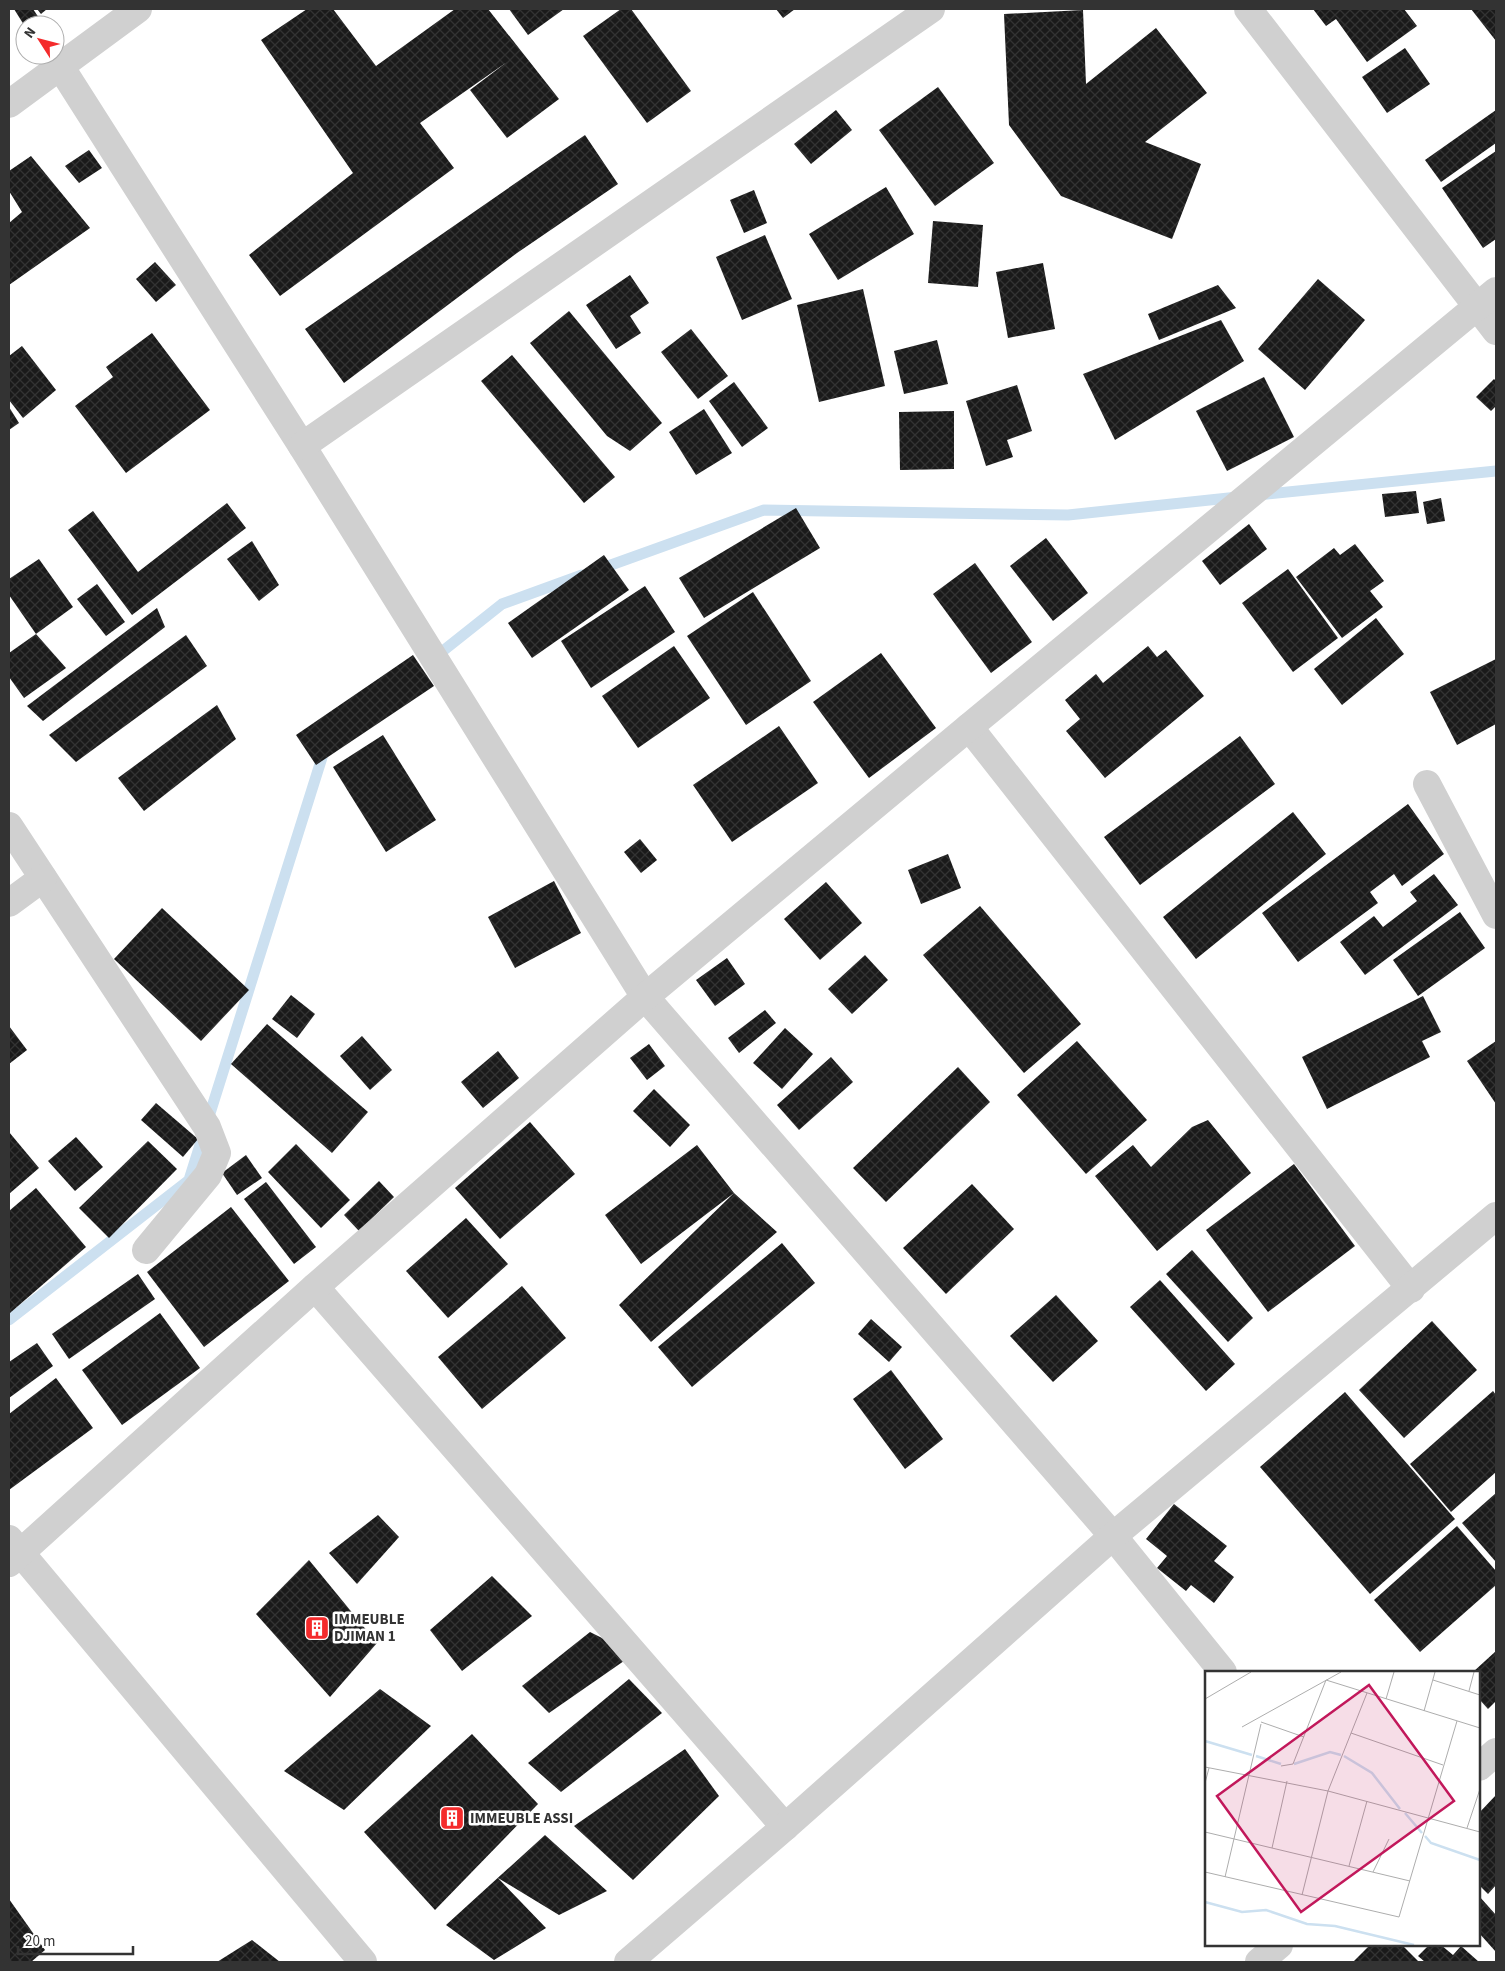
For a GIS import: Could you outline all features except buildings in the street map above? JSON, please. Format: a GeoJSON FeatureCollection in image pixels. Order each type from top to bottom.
{"type":"FeatureCollection","features":[{"type":"Feature","properties":{"kind":"street"},"geometry":{"type":"LineString","coordinates":[[9,104],[138,9]]}},
{"type":"Feature","properties":{"kind":"street"},"geometry":{"type":"LineString","coordinates":[[302,446],[931,9]]}},
{"type":"Feature","properties":{"kind":"street"},"geometry":{"type":"LineString","coordinates":[[1248,9],[1487,298],[1496,330]]}},
{"type":"Feature","properties":{"kind":"street"},"geometry":{"type":"LineString","coordinates":[[60,66],[302,446],[645,997],[1113,1536],[1222,1671]]}},
{"type":"Feature","properties":{"kind":"street"},"geometry":{"type":"LineString","coordinates":[[363,1962],[13,1551],[645,997],[1487,298]]}},
{"type":"Feature","properties":{"kind":"street"},"geometry":{"type":"LineString","coordinates":[[969,727],[1411,1289]]}},
{"type":"Feature","properties":{"kind":"street"},"geometry":{"type":"LineString","coordinates":[[1427,784],[1496,915]]}},
{"type":"Feature","properties":{"kind":"street"},"geometry":{"type":"LineString","coordinates":[[9,826],[207,1127],[217,1153],[208,1175],[146,1250]]}},
{"type":"Feature","properties":{"kind":"street"},"geometry":{"type":"LineString","coordinates":[[9,903],[43,878]]}},
{"type":"Feature","properties":{"kind":"street"},"geometry":{"type":"LineString","coordinates":[[628,1962],[785,1827],[1113,1536],[1411,1289],[1496,1216]]}},
{"type":"Feature","properties":{"kind":"street"},"geometry":{"type":"LineString","coordinates":[[315,1287],[785,1827]]}},
{"type":"Feature","properties":{"kind":"street"},"geometry":{"type":"LineString","coordinates":[[1480,1766],[1496,1752]]}},
{"type":"Feature","properties":{"kind":"street"},"geometry":{"type":"LineString","coordinates":[[1260,1962],[1278,1946]]}},
{"type":"Feature","properties":{"kind":"waterway"},"geometry":{"type":"LineString","coordinates":[[1258,495],[1496,471]]}},
{"type":"Feature","properties":{"kind":"waterway"},"geometry":{"type":"LineString","coordinates":[[597,570],[764,510],[1068,515],[1238,497]]}},
{"type":"Feature","properties":{"kind":"waterway"},"geometry":{"type":"LineString","coordinates":[[434,658],[502,604],[582,575]]}},
{"type":"Feature","properties":{"kind":"waterway"},"geometry":{"type":"LineString","coordinates":[[9,1320],[189,1180],[325,748]]}},
{"type":"Feature","properties":{"kind":"place","name":"IMMEUBLE DJIMAN 1"},"geometry":{"type":"Point","coordinates":[317,1628]}},
{"type":"Feature","properties":{"kind":"place","name":"IMMEUBLE ASSI"},"geometry":{"type":"Point","coordinates":[452,1818]}}]}
